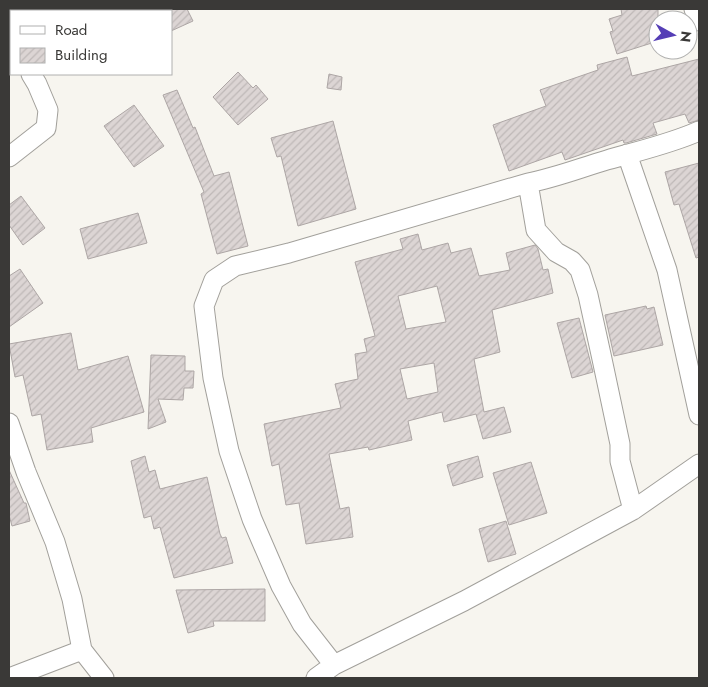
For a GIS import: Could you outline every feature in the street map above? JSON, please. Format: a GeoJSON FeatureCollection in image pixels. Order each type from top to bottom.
{"type":"FeatureCollection","features":[{"type":"Feature","properties":{"kind":"street"},"geometry":{"type":"LineString","coordinates":[[694,9],[699,21]]}},
{"type":"Feature","properties":{"kind":"street"},"geometry":{"type":"LineString","coordinates":[[9,157],[46,128],[48,110],[32,75]]}},
{"type":"Feature","properties":{"kind":"street"},"geometry":{"type":"LineString","coordinates":[[334,665],[302,624],[281,586],[252,519],[229,451],[212,378],[204,306],[214,280],[235,266],[289,254],[528,183],[550,179],[681,139],[699,131]]}},
{"type":"Feature","properties":{"kind":"street"},"geometry":{"type":"LineString","coordinates":[[627,154],[667,270],[699,415]]}},
{"type":"Feature","properties":{"kind":"street"},"geometry":{"type":"LineString","coordinates":[[528,183],[536,230],[556,252],[572,261],[580,270],[588,295],[620,444],[620,461],[633,510]]}},
{"type":"Feature","properties":{"kind":"street"},"geometry":{"type":"LineString","coordinates":[[9,423],[26,472],[55,542],[72,599],[82,650],[104,678]]}},
{"type":"Feature","properties":{"kind":"street"},"geometry":{"type":"LineString","coordinates":[[316,678],[334,665],[464,600],[633,510],[699,464]]}},
{"type":"Feature","properties":{"kind":"street"},"geometry":{"type":"LineString","coordinates":[[9,678],[82,650]]}},
{"type":"Feature","properties":{"kind":"building"},"geometry":{"type":"Polygon","coordinates":[[[187,9],[193,21],[172,31],[171,10],[187,9]]]}},
{"type":"Feature","properties":{"kind":"building"},"geometry":{"type":"Polygon","coordinates":[[[621,9],[658,9],[648,10],[648,44],[617,54],[610,32],[613,31],[609,19],[622,15],[621,9]]]}},
{"type":"Feature","properties":{"kind":"building"},"geometry":{"type":"Polygon","coordinates":[[[627,57],[632,76],[699,59],[699,120],[689,123],[685,114],[653,123],[657,134],[626,143],[623,140],[565,160],[562,152],[509,171],[493,125],[546,106],[540,90],[598,70],[597,65],[627,57]]]}},
{"type":"Feature","properties":{"kind":"building"},"geometry":{"type":"Polygon","coordinates":[[[238,72],[253,88],[256,85],[268,99],[238,125],[213,97],[238,72]]]}},
{"type":"Feature","properties":{"kind":"building"},"geometry":{"type":"Polygon","coordinates":[[[329,74],[342,77],[341,90],[327,88],[329,74]]]}},
{"type":"Feature","properties":{"kind":"building"},"geometry":{"type":"Polygon","coordinates":[[[177,90],[193,128],[195,127],[214,176],[229,172],[248,246],[217,254],[201,194],[204,192],[163,95],[177,90]]]}},
{"type":"Feature","properties":{"kind":"building"},"geometry":{"type":"Polygon","coordinates":[[[134,105],[164,146],[134,167],[104,126],[134,105]]]}},
{"type":"Feature","properties":{"kind":"building"},"geometry":{"type":"Polygon","coordinates":[[[333,121],[356,209],[298,226],[281,156],[277,157],[271,138],[333,121]]]}},
{"type":"Feature","properties":{"kind":"building"},"geometry":{"type":"Polygon","coordinates":[[[699,163],[699,257],[696,258],[679,204],[674,205],[665,172],[699,163]]]}},
{"type":"Feature","properties":{"kind":"building"},"geometry":{"type":"Polygon","coordinates":[[[21,196],[45,228],[23,245],[9,225],[9,205],[21,196]]]}},
{"type":"Feature","properties":{"kind":"building"},"geometry":{"type":"Polygon","coordinates":[[[138,213],[147,243],[88,259],[80,229],[138,213]]]}},
{"type":"Feature","properties":{"kind":"building"},"geometry":{"type":"Polygon","coordinates":[[[418,234],[422,250],[448,243],[451,253],[471,248],[479,276],[510,270],[506,253],[535,245],[538,249],[543,270],[548,269],[553,293],[492,310],[500,352],[474,359],[484,412],[504,407],[511,432],[483,439],[476,414],[444,422],[442,412],[408,421],[412,440],[369,450],[368,447],[329,454],[340,509],[349,507],[353,537],[306,544],[299,503],[286,505],[279,464],[272,466],[264,424],[341,408],[335,384],[358,379],[355,354],[367,352],[364,339],[375,336],[355,262],[403,249],[400,239],[418,234]],[[437,286],[398,296],[406,329],[446,322],[437,286]],[[434,363],[400,369],[407,399],[438,392],[434,363]]]}},
{"type":"Feature","properties":{"kind":"building"},"geometry":{"type":"Polygon","coordinates":[[[20,269],[43,303],[9,327],[9,276],[20,269]]]}},
{"type":"Feature","properties":{"kind":"building"},"geometry":{"type":"Polygon","coordinates":[[[646,306],[647,309],[654,307],[663,345],[614,356],[605,315],[646,306]]]}},
{"type":"Feature","properties":{"kind":"building"},"geometry":{"type":"Polygon","coordinates":[[[579,318],[593,372],[572,378],[557,323],[579,318]]]}},
{"type":"Feature","properties":{"kind":"building"},"geometry":{"type":"Polygon","coordinates":[[[71,333],[78,370],[128,356],[144,412],[91,428],[93,442],[47,450],[41,414],[32,416],[23,375],[15,377],[9,344],[71,333]]]}},
{"type":"Feature","properties":{"kind":"building"},"geometry":{"type":"Polygon","coordinates":[[[151,355],[185,356],[185,371],[194,371],[193,388],[184,388],[183,400],[158,399],[166,422],[148,429],[151,355]]]}},
{"type":"Feature","properties":{"kind":"building"},"geometry":{"type":"Polygon","coordinates":[[[145,456],[149,472],[155,470],[160,489],[207,477],[220,534],[222,538],[226,537],[233,563],[174,578],[160,527],[154,529],[151,516],[144,518],[131,461],[145,456]]]}},
{"type":"Feature","properties":{"kind":"building"},"geometry":{"type":"Polygon","coordinates":[[[478,456],[483,477],[453,486],[447,465],[478,456]]]}},
{"type":"Feature","properties":{"kind":"building"},"geometry":{"type":"Polygon","coordinates":[[[531,462],[547,513],[509,525],[493,473],[531,462]]]}},
{"type":"Feature","properties":{"kind":"building"},"geometry":{"type":"Polygon","coordinates":[[[9,470],[24,503],[26,503],[30,521],[12,526],[9,515],[9,470]]]}},
{"type":"Feature","properties":{"kind":"building"},"geometry":{"type":"Polygon","coordinates":[[[506,521],[516,554],[488,562],[479,529],[506,521]]]}},
{"type":"Feature","properties":{"kind":"building"},"geometry":{"type":"Polygon","coordinates":[[[265,589],[265,621],[213,621],[214,626],[188,633],[176,590],[265,589]]]}}]}
